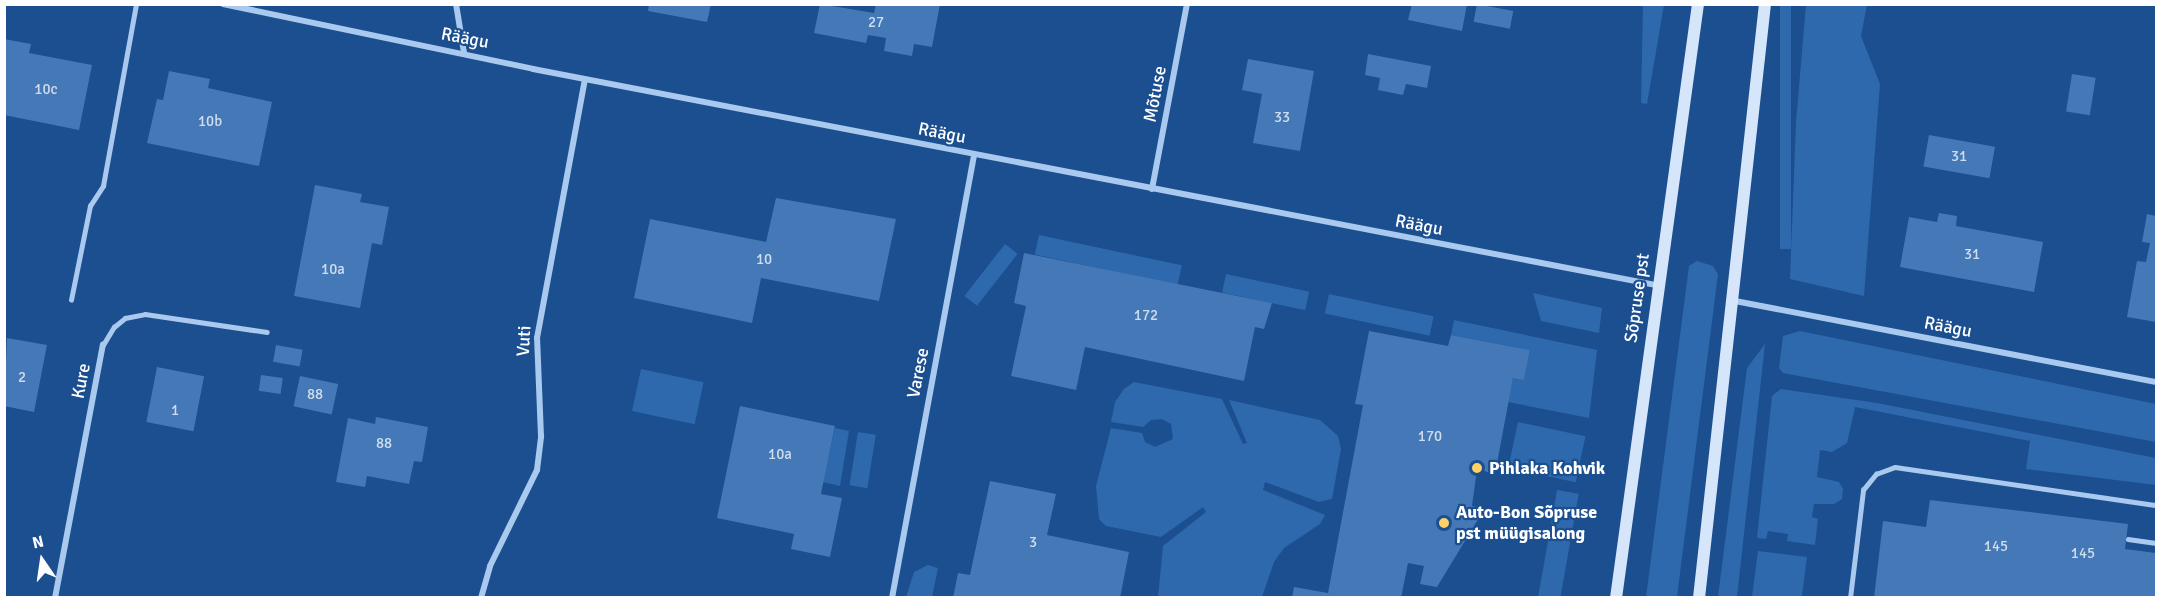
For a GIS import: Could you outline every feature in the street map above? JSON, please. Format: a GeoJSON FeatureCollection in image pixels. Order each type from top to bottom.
{"type":"FeatureCollection","features":[{"type":"Feature","properties":{"kind":"main road","name":"Sõpruse pst"},"geometry":{"type":"LineString","coordinates":[[1616,597],[1656,285],[1698,4]]}},
{"type":"Feature","properties":{"kind":"main road"},"geometry":{"type":"LineString","coordinates":[[1699,597],[1735,301],[1765,4]]}},
{"type":"Feature","properties":{"kind":"street","name":"Räägu"},"geometry":{"type":"LineString","coordinates":[[223,4],[585,79],[1656,285]]}},
{"type":"Feature","properties":{"kind":"street"},"geometry":{"type":"LineString","coordinates":[[456,4],[464,53]]}},
{"type":"Feature","properties":{"kind":"street","name":"Mõtuse"},"geometry":{"type":"LineString","coordinates":[[1152,189],[1187,4]]}},
{"type":"Feature","properties":{"kind":"street","name":"Vuti"},"geometry":{"type":"LineString","coordinates":[[481,597],[490,566],[537,470],[541,436],[537,338],[585,79]]}},
{"type":"Feature","properties":{"kind":"street","name":"Varese"},"geometry":{"type":"LineString","coordinates":[[892,597],[974,154]]}},
{"type":"Feature","properties":{"kind":"street","name":"Räägu"},"geometry":{"type":"LineString","coordinates":[[1735,301],[2157,382]]}},
{"type":"Feature","properties":{"kind":"street","name":"Kure"},"geometry":{"type":"LineString","coordinates":[[55,597],[104,345]]}},
{"type":"Feature","properties":{"kind":"lane"},"geometry":{"type":"LineString","coordinates":[[71,300],[90,206],[103,186],[136,4]]}},
{"type":"Feature","properties":{"kind":"lane","name":"Kure"},"geometry":{"type":"LineString","coordinates":[[104,345],[114,327],[125,318],[145,314],[267,332]]}},
{"type":"Feature","properties":{"kind":"lane"},"geometry":{"type":"LineString","coordinates":[[1850,597],[1863,490],[1876,474],[1895,467],[2157,505]]}},
{"type":"Feature","properties":{"kind":"lane"},"geometry":{"type":"LineString","coordinates":[[2128,539],[2157,543]]}},
{"type":"Feature","properties":{"kind":"shaded area"},"geometry":{"type":"Polygon","coordinates":[[[1643,5],[1664,5],[1647,104],[1641,103],[1643,5]]]}},
{"type":"Feature","properties":{"kind":"shaded area"},"geometry":{"type":"Polygon","coordinates":[[[1780,5],[1791,5],[1791,249],[1780,249],[1780,5]]]}},
{"type":"Feature","properties":{"kind":"shaded area"},"geometry":{"type":"Polygon","coordinates":[[[1806,5],[1867,5],[1861,36],[1880,84],[1864,296],[1790,279],[1796,122],[1806,5]]]}},
{"type":"Feature","properties":{"kind":"shaded area"},"geometry":{"type":"Polygon","coordinates":[[[1039,235],[1182,265],[1178,285],[1035,255],[1039,235]]]}},
{"type":"Feature","properties":{"kind":"shaded area"},"geometry":{"type":"Polygon","coordinates":[[[1005,244],[1018,254],[977,306],[964,296],[1005,244]]]}},
{"type":"Feature","properties":{"kind":"shaded area"},"geometry":{"type":"Polygon","coordinates":[[[1697,261],[1713,266],[1718,274],[1677,597],[1646,597],[1689,266],[1697,261]]]}},
{"type":"Feature","properties":{"kind":"shaded area"},"geometry":{"type":"Polygon","coordinates":[[[1226,274],[1309,292],[1305,310],[1222,293],[1226,274]]]}},
{"type":"Feature","properties":{"kind":"shaded area"},"geometry":{"type":"Polygon","coordinates":[[[1533,293],[1602,308],[1599,333],[1541,321],[1533,293]]]}},
{"type":"Feature","properties":{"kind":"shaded area"},"geometry":{"type":"Polygon","coordinates":[[[1329,294],[1434,316],[1430,336],[1325,314],[1329,294]]]}},
{"type":"Feature","properties":{"kind":"shaded area"},"geometry":{"type":"Polygon","coordinates":[[[1454,320],[1597,350],[1589,418],[1508,402],[1513,378],[1524,379],[1530,350],[1451,335],[1454,320]]]}},
{"type":"Feature","properties":{"kind":"shaded area"},"geometry":{"type":"Polygon","coordinates":[[[1800,331],[2156,404],[2156,442],[1783,373],[1779,368],[1783,336],[1800,331]]]}},
{"type":"Feature","properties":{"kind":"shaded area"},"geometry":{"type":"Polygon","coordinates":[[[1765,344],[1737,597],[1718,597],[1747,368],[1765,344]]]}},
{"type":"Feature","properties":{"kind":"shaded area"},"geometry":{"type":"Polygon","coordinates":[[[641,369],[704,382],[695,424],[632,411],[641,369]]]}},
{"type":"Feature","properties":{"kind":"shaded area"},"geometry":{"type":"Polygon","coordinates":[[[1134,382],[1222,399],[1243,444],[1247,443],[1229,400],[1320,420],[1338,436],[1341,449],[1332,499],[1319,502],[1265,482],[1263,490],[1325,515],[1320,524],[1284,548],[1274,562],[1262,597],[1158,597],[1163,546],[1206,512],[1203,507],[1161,537],[1106,526],[1099,519],[1096,486],[1111,428],[1142,433],[1145,442],[1155,447],[1173,439],[1171,424],[1162,419],[1151,420],[1143,427],[1111,422],[1115,402],[1124,389],[1134,382]]]}},
{"type":"Feature","properties":{"kind":"shaded area"},"geometry":{"type":"Polygon","coordinates":[[[1781,389],[1877,403],[2156,458],[2156,485],[2026,469],[2030,441],[1855,407],[1847,443],[1832,452],[1820,450],[1817,477],[1839,482],[1843,489],[1842,499],[1834,504],[1814,504],[1812,517],[1818,519],[1815,545],[1787,541],[1788,534],[1768,531],[1766,539],[1757,538],[1772,396],[1781,389]]]}},
{"type":"Feature","properties":{"kind":"shaded area"},"geometry":{"type":"Polygon","coordinates":[[[1518,422],[1585,436],[1576,482],[1508,468],[1518,422]]]}},
{"type":"Feature","properties":{"kind":"shaded area"},"geometry":{"type":"Polygon","coordinates":[[[835,428],[849,431],[840,486],[823,482],[835,428]]]}},
{"type":"Feature","properties":{"kind":"shaded area"},"geometry":{"type":"Polygon","coordinates":[[[858,432],[876,435],[867,488],[850,485],[858,432]]]}},
{"type":"Feature","properties":{"kind":"shaded area"},"geometry":{"type":"Polygon","coordinates":[[[1557,490],[1579,494],[1560,598],[1538,596],[1557,490]]]}},
{"type":"Feature","properties":{"kind":"shaded area"},"geometry":{"type":"Polygon","coordinates":[[[1758,551],[1807,557],[1802,596],[1808,597],[1752,597],[1758,551]]]}},
{"type":"Feature","properties":{"kind":"shaded area"},"geometry":{"type":"Polygon","coordinates":[[[928,565],[938,568],[932,597],[906,597],[914,572],[928,565]]]}},
{"type":"Feature","properties":{"kind":"building"},"geometry":{"type":"Polygon","coordinates":[[[649,4],[711,4],[707,22],[648,11],[649,4]]]}},
{"type":"Feature","properties":{"kind":"building"},"geometry":{"type":"Polygon","coordinates":[[[820,4],[874,13],[876,4],[940,4],[932,47],[914,44],[912,56],[884,51],[886,38],[868,35],[866,43],[814,33],[820,4]]]}},
{"type":"Feature","properties":{"kind":"building"},"geometry":{"type":"Polygon","coordinates":[[[1412,4],[1467,4],[1462,31],[1408,20],[1412,4]]]}},
{"type":"Feature","properties":{"kind":"building"},"geometry":{"type":"Polygon","coordinates":[[[1477,4],[1513,11],[1510,29],[1474,22],[1477,4]]]}},
{"type":"Feature","properties":{"kind":"building"},"geometry":{"type":"Polygon","coordinates":[[[4,39],[31,44],[29,53],[92,65],[79,130],[4,115],[4,39]]]}},
{"type":"Feature","properties":{"kind":"building"},"geometry":{"type":"Polygon","coordinates":[[[1368,54],[1431,66],[1427,88],[1406,84],[1403,95],[1378,90],[1380,78],[1365,75],[1368,54]]]}},
{"type":"Feature","properties":{"kind":"building"},"geometry":{"type":"Polygon","coordinates":[[[1248,59],[1314,71],[1300,151],[1253,143],[1262,94],[1242,90],[1248,59]]]}},
{"type":"Feature","properties":{"kind":"building"},"geometry":{"type":"Polygon","coordinates":[[[169,71],[210,79],[208,88],[272,102],[259,166],[147,143],[157,99],[163,100],[169,71]]]}},
{"type":"Feature","properties":{"kind":"building"},"geometry":{"type":"Polygon","coordinates":[[[2072,74],[2096,78],[2090,115],[2066,112],[2072,74]]]}},
{"type":"Feature","properties":{"kind":"building"},"geometry":{"type":"Polygon","coordinates":[[[1929,135],[1995,147],[1989,178],[1923,167],[1929,135]]]}},
{"type":"Feature","properties":{"kind":"building"},"geometry":{"type":"Polygon","coordinates":[[[315,185],[362,194],[360,202],[389,207],[382,245],[372,243],[360,308],[294,296],[315,185]]]}},
{"type":"Feature","properties":{"kind":"building"},"geometry":{"type":"Polygon","coordinates":[[[776,198],[896,219],[879,301],[761,278],[752,323],[634,298],[650,219],[766,242],[776,198]]]}},
{"type":"Feature","properties":{"kind":"building"},"geometry":{"type":"Polygon","coordinates":[[[1939,213],[1957,216],[1956,226],[2043,242],[2034,292],[1900,267],[1909,217],[1937,222],[1939,213]]]}},
{"type":"Feature","properties":{"kind":"building"},"geometry":{"type":"Polygon","coordinates":[[[2147,214],[2156,216],[2156,322],[2127,317],[2137,261],[2146,262],[2150,243],[2142,242],[2147,214]]]}},
{"type":"Feature","properties":{"kind":"building"},"geometry":{"type":"Polygon","coordinates":[[[1024,253],[1272,303],[1264,329],[1255,327],[1244,381],[1085,347],[1076,390],[1011,376],[1026,306],[1014,303],[1024,253]]]}},
{"type":"Feature","properties":{"kind":"building"},"geometry":{"type":"Polygon","coordinates":[[[1369,331],[1448,346],[1451,335],[1530,350],[1524,380],[1513,378],[1495,474],[1477,469],[1472,506],[1485,508],[1437,587],[1420,584],[1424,566],[1408,563],[1401,598],[1292,598],[1294,587],[1328,593],[1363,405],[1355,404],[1369,331]]]}},
{"type":"Feature","properties":{"kind":"building"},"geometry":{"type":"Polygon","coordinates":[[[7,338],[47,345],[34,412],[4,406],[7,338]]]}},
{"type":"Feature","properties":{"kind":"building"},"geometry":{"type":"Polygon","coordinates":[[[276,345],[303,350],[300,366],[273,362],[276,345]]]}},
{"type":"Feature","properties":{"kind":"building"},"geometry":{"type":"Polygon","coordinates":[[[157,367],[204,376],[193,431],[146,422],[157,367]]]}},
{"type":"Feature","properties":{"kind":"building"},"geometry":{"type":"Polygon","coordinates":[[[261,375],[283,378],[281,394],[259,391],[261,375]]]}},
{"type":"Feature","properties":{"kind":"building"},"geometry":{"type":"Polygon","coordinates":[[[300,376],[338,384],[332,414],[294,406],[300,376]]]}},
{"type":"Feature","properties":{"kind":"building"},"geometry":{"type":"Polygon","coordinates":[[[740,406],[835,426],[821,494],[842,498],[830,557],[791,549],[794,534],[717,518],[740,406]]]}},
{"type":"Feature","properties":{"kind":"building"},"geometry":{"type":"Polygon","coordinates":[[[376,417],[428,427],[422,462],[414,461],[409,484],[367,476],[365,487],[336,482],[348,418],[375,424],[376,417]]]}},
{"type":"Feature","properties":{"kind":"building"},"geometry":{"type":"Polygon","coordinates":[[[990,481],[1056,494],[1047,535],[1129,552],[1120,598],[953,598],[958,573],[970,575],[990,481]]]}},
{"type":"Feature","properties":{"kind":"building"},"geometry":{"type":"Polygon","coordinates":[[[1930,500],[2128,524],[2125,549],[2156,553],[2156,598],[1874,598],[1883,521],[1926,527],[1930,500]]]}},
{"type":"Feature","properties":{"kind":"place","name":"Pihlaka Kohvik"},"geometry":{"type":"Point","coordinates":[1477,468]}},
{"type":"Feature","properties":{"kind":"place","name":"Auto-Bon Sõpruse pst müügisalong"},"geometry":{"type":"Point","coordinates":[1444,523]}}]}
